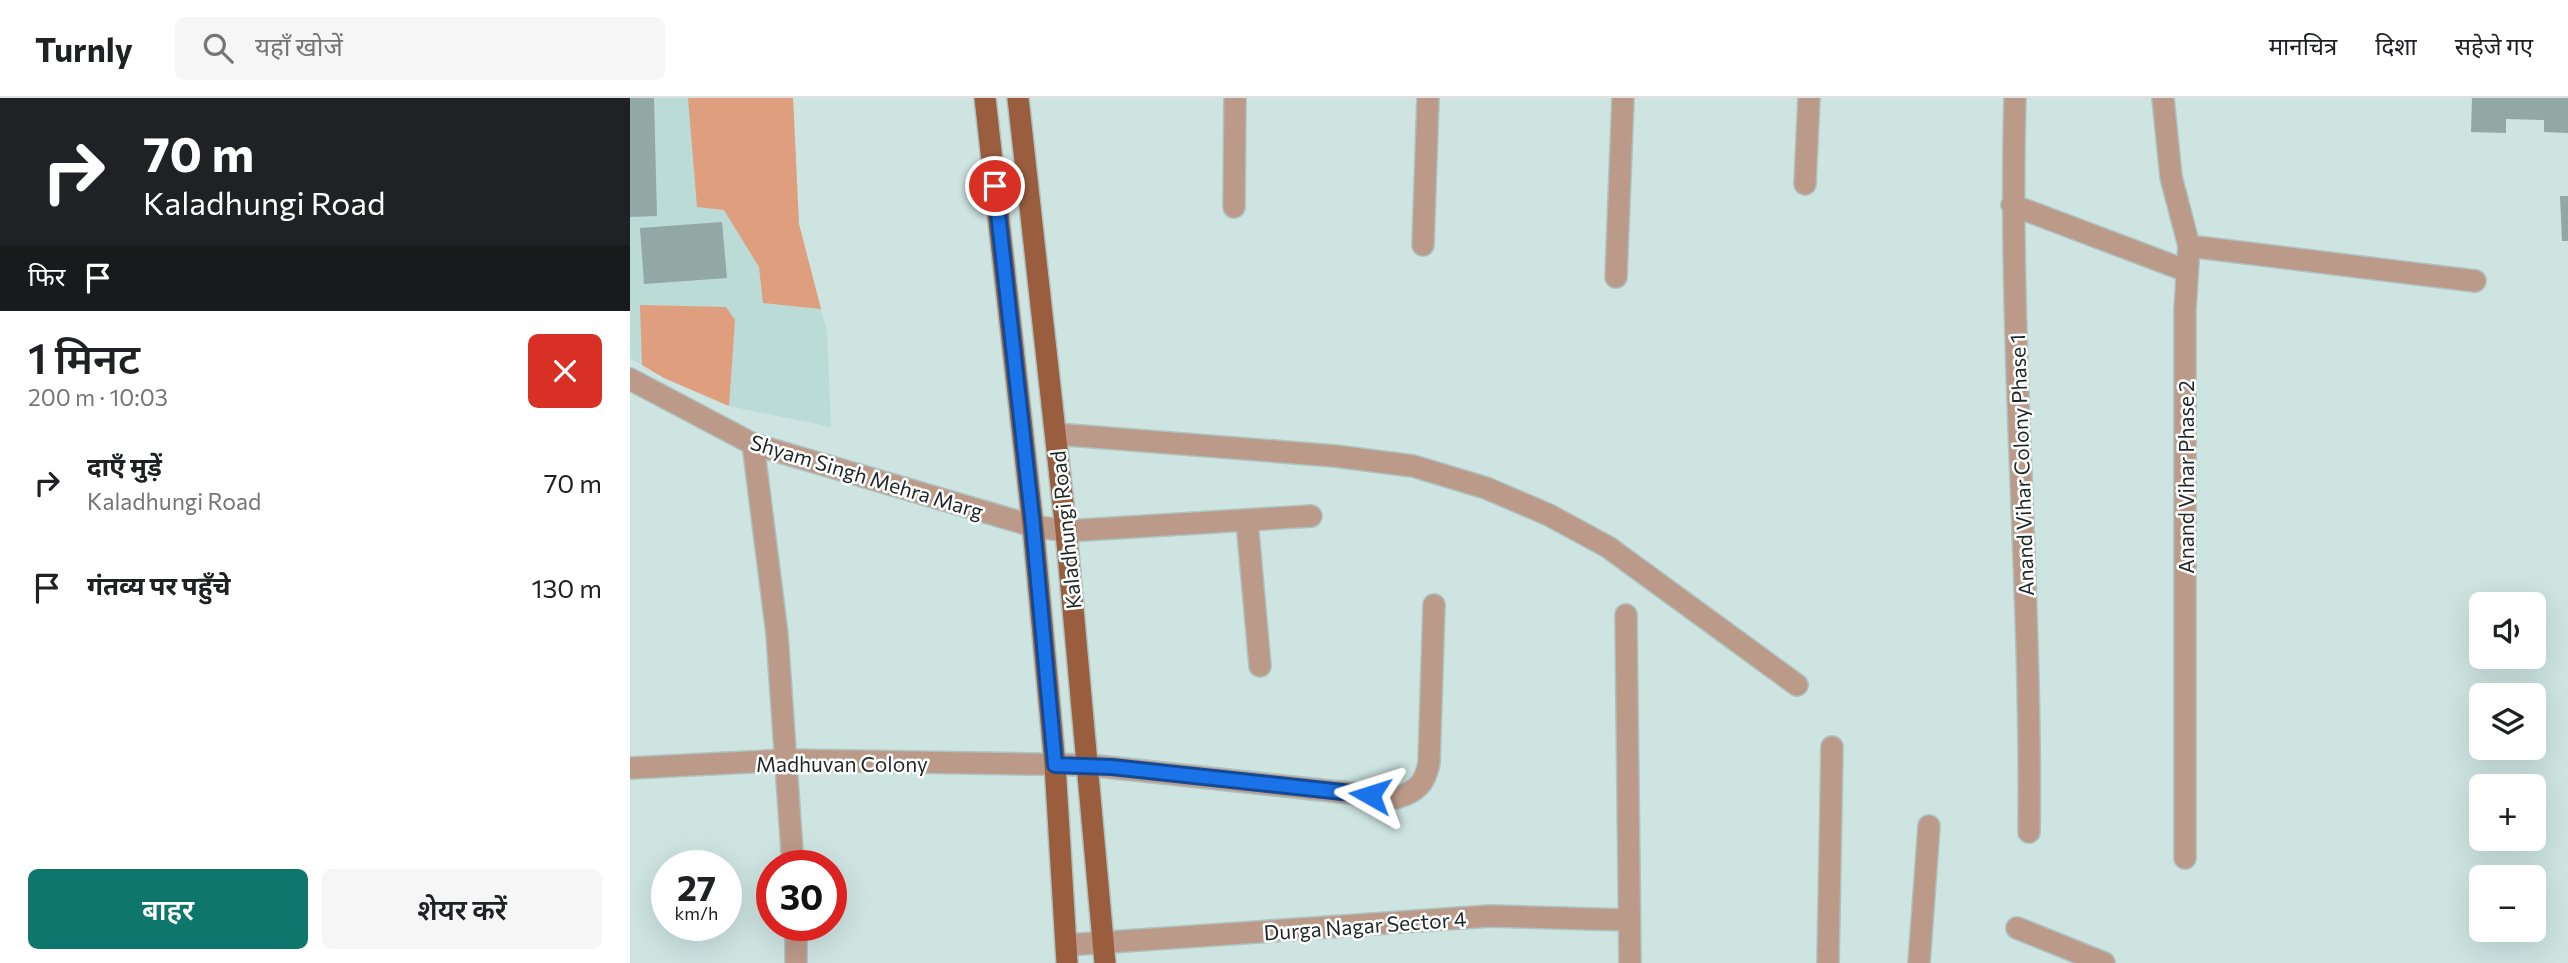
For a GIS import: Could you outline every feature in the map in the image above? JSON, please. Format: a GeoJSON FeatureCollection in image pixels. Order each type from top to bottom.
{"type":"FeatureCollection","features":[{"type":"Feature","properties":{"kind":"main road","name":"Kaladhungi Road"},"geometry":{"type":"LineString","coordinates":[[985,98],[1033,526],[1055,765],[1067,954]]}},
{"type":"Feature","properties":{"kind":"main road","name":"Kaladhungi Road"},"geometry":{"type":"LineString","coordinates":[[1018,98],[1066,531],[1104,953]]}},
{"type":"Feature","properties":{"kind":"main road"},"geometry":{"type":"LineString","coordinates":[[995,186],[1028,184]]}},
{"type":"Feature","properties":{"kind":"street"},"geometry":{"type":"LineString","coordinates":[[1234,207],[1235,98]]}},
{"type":"Feature","properties":{"kind":"street"},"geometry":{"type":"LineString","coordinates":[[1423,245],[1428,98]]}},
{"type":"Feature","properties":{"kind":"street"},"geometry":{"type":"LineString","coordinates":[[1616,277],[1623,98]]}},
{"type":"Feature","properties":{"kind":"street"},"geometry":{"type":"LineString","coordinates":[[1805,184],[1809,98]]}},
{"type":"Feature","properties":{"kind":"street","name":"Anand Vihar Colony Phase 1"},"geometry":{"type":"LineString","coordinates":[[2015,98],[2012,205],[2030,731],[2029,832]]}},
{"type":"Feature","properties":{"kind":"street","name":"Anand Vihar Phase 2"},"geometry":{"type":"LineString","coordinates":[[2163,98],[2171,177],[2189,246],[2185,858]]}},
{"type":"Feature","properties":{"kind":"street"},"geometry":{"type":"LineString","coordinates":[[2012,205],[2188,271]]}},
{"type":"Feature","properties":{"kind":"street"},"geometry":{"type":"LineString","coordinates":[[2189,246],[2475,281]]}},
{"type":"Feature","properties":{"kind":"street","name":"Shyam Singh Mehra Marg"},"geometry":{"type":"LineString","coordinates":[[630,379],[754,444],[1033,526],[1066,531],[1311,516]]}},
{"type":"Feature","properties":{"kind":"street"},"geometry":{"type":"LineString","coordinates":[[1056,434],[1335,456],[1413,466],[1486,488],[1549,515],[1608,547],[1797,685]]}},
{"type":"Feature","properties":{"kind":"street"},"geometry":{"type":"LineString","coordinates":[[754,444],[777,634],[792,850]]}},
{"type":"Feature","properties":{"kind":"street"},"geometry":{"type":"LineString","coordinates":[[1247,521],[1260,666]]}},
{"type":"Feature","properties":{"kind":"street","name":"Madhuvan Colony"},"geometry":{"type":"LineString","coordinates":[[630,768],[787,760],[1088,765],[1396,798],[1413,793],[1426,779],[1429,763],[1434,605]]}},
{"type":"Feature","properties":{"kind":"street"},"geometry":{"type":"LineString","coordinates":[[1626,615],[1630,963]]}},
{"type":"Feature","properties":{"kind":"street"},"geometry":{"type":"LineString","coordinates":[[1828,963],[1832,747]]}},
{"type":"Feature","properties":{"kind":"street"},"geometry":{"type":"LineString","coordinates":[[1919,963],[1929,826]]}},
{"type":"Feature","properties":{"kind":"street","name":"Durga Nagar Sector 4"},"geometry":{"type":"LineString","coordinates":[[1067,954],[1104,953],[1490,916],[1628,920]]}},
{"type":"Feature","properties":{"kind":"street"},"geometry":{"type":"LineString","coordinates":[[2017,928],[2105,963]]}},
{"type":"Feature","properties":{"kind":"street"},"geometry":{"type":"LineString","coordinates":[[796,941],[796,963]]}},
{"type":"Feature","properties":{"kind":"shaded area"},"geometry":{"type":"Polygon","coordinates":[[[630,98],[793,98],[799,224],[827,332],[831,427],[729,406],[664,378],[630,358],[630,98]]]}},
{"type":"Feature","properties":{"kind":"shaded area"},"geometry":{"type":"Polygon","coordinates":[[[688,98],[793,98],[799,224],[821,309],[763,303],[759,267],[724,210],[697,207],[688,98]]]}},
{"type":"Feature","properties":{"kind":"shaded area"},"geometry":{"type":"Polygon","coordinates":[[[640,305],[726,307],[735,320],[729,406],[664,378],[642,365],[640,305]]]}},
{"type":"Feature","properties":{"kind":"building"},"geometry":{"type":"Polygon","coordinates":[[[630,98],[654,98],[657,216],[630,217],[630,98]]]}},
{"type":"Feature","properties":{"kind":"building"},"geometry":{"type":"Polygon","coordinates":[[[2472,98],[2568,98],[2568,133],[2544,132],[2544,120],[2506,119],[2506,133],[2471,132],[2472,98]]]}},
{"type":"Feature","properties":{"kind":"building"},"geometry":{"type":"Polygon","coordinates":[[[2560,196],[2568,196],[2568,241],[2562,241],[2560,196]]]}},
{"type":"Feature","properties":{"kind":"building"},"geometry":{"type":"Polygon","coordinates":[[[722,222],[727,278],[644,284],[640,228],[722,222]]]}},
{"type":"Feature","properties":{"kind":"route"},"geometry":{"type":"LineString","coordinates":[[995,186],[1033,526],[1055,765],[1112,767],[1370,795]]}}]}
